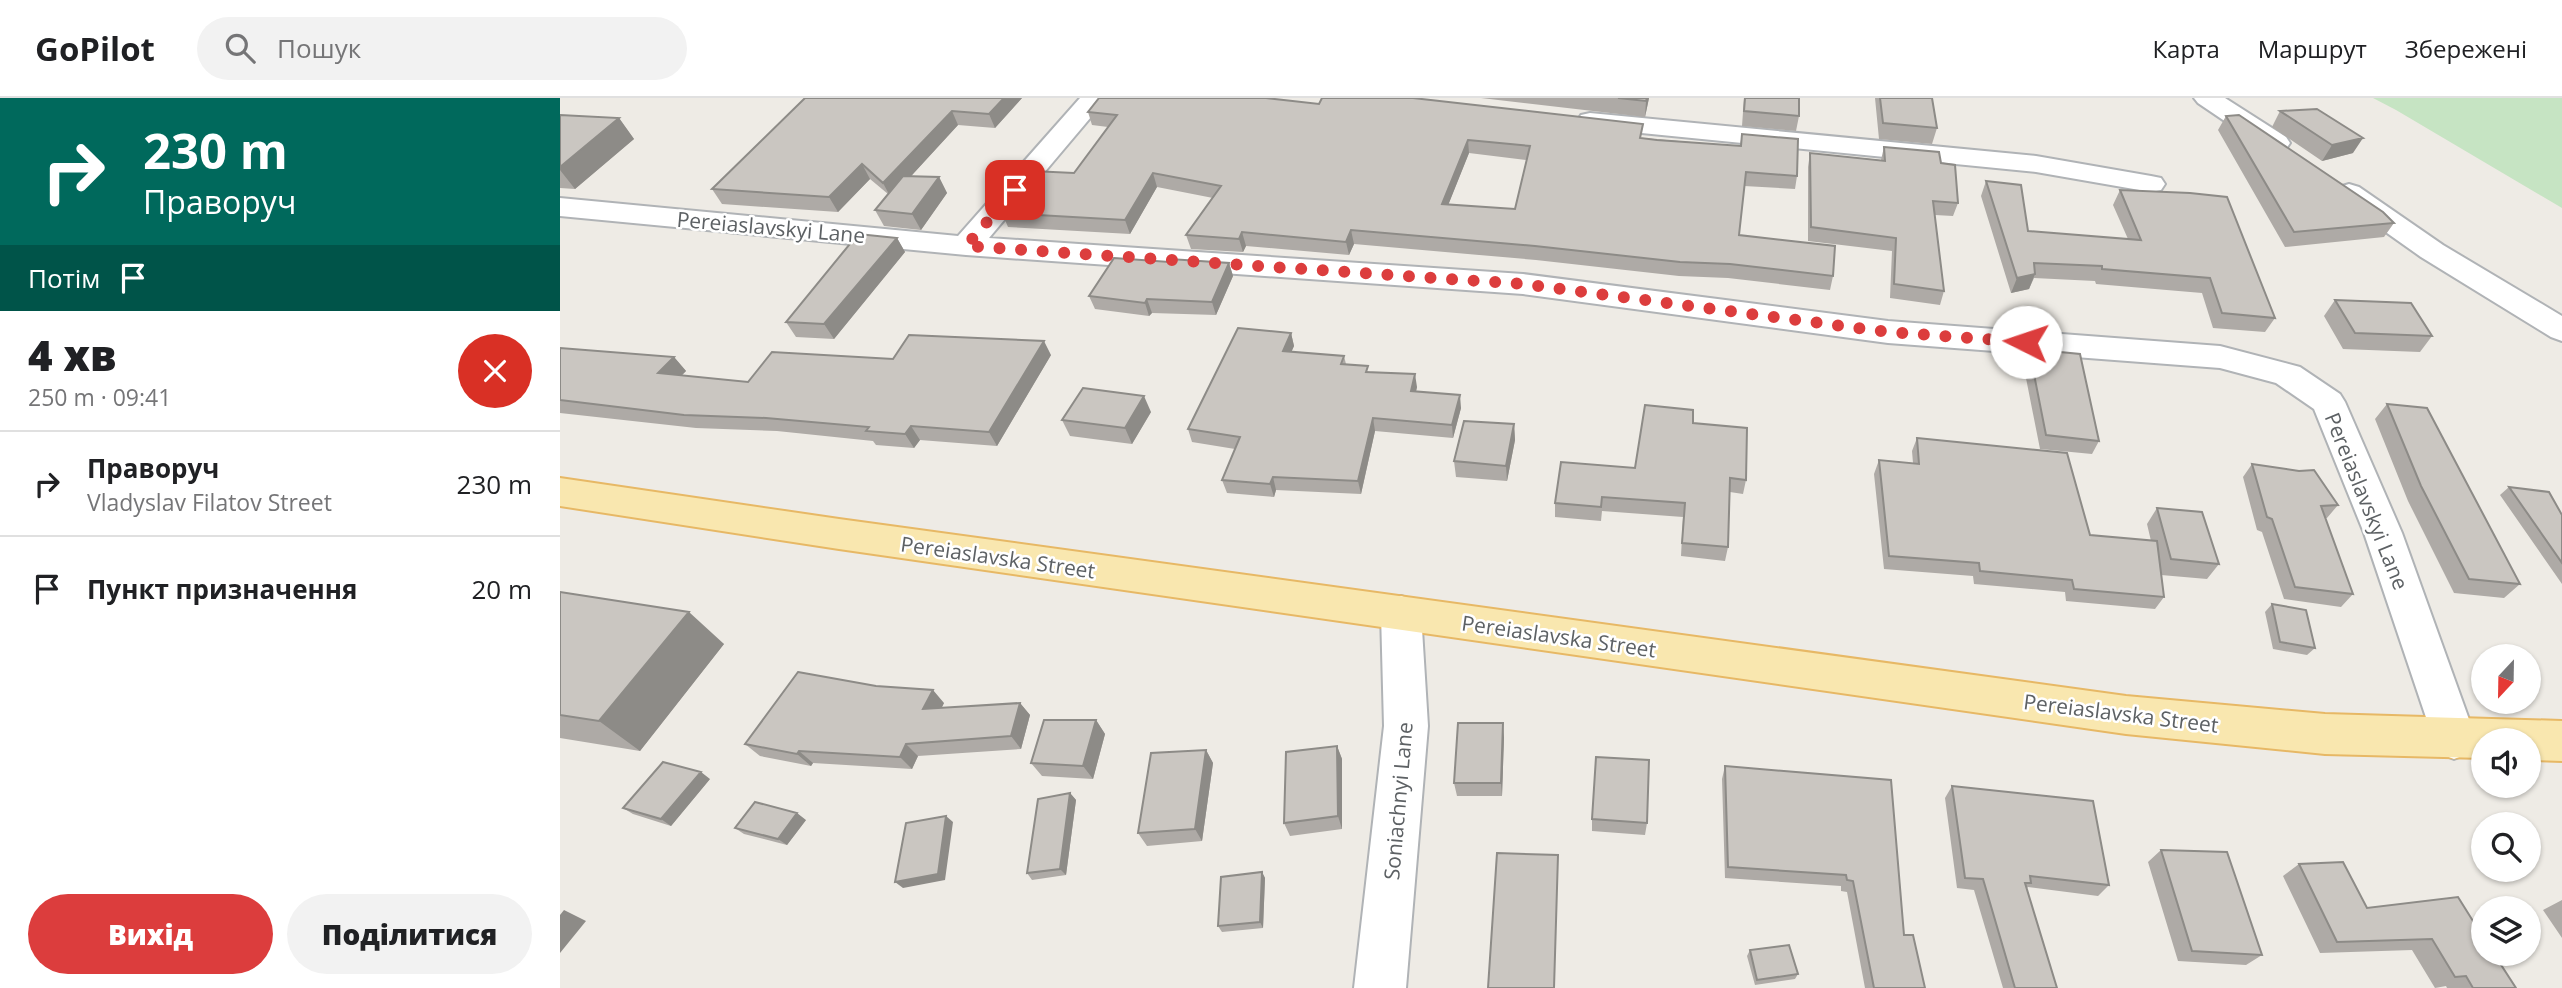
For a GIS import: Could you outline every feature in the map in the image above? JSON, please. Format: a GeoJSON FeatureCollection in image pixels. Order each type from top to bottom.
{"type":"FeatureCollection","features":[{"type":"Feature","properties":{"kind":"main road","name":"Pereiaslavska Street"},"geometry":{"type":"LineString","coordinates":[[560,492],[839,534],[2126,715],[2325,734],[2562,741]]}},
{"type":"Feature","properties":{"kind":"street"},"geometry":{"type":"LineString","coordinates":[[966,246],[1094,98]]}},
{"type":"Feature","properties":{"kind":"street"},"geometry":{"type":"LineString","coordinates":[[2207,98],[2432,251],[2562,330]]}},
{"type":"Feature","properties":{"kind":"street"},"geometry":{"type":"LineString","coordinates":[[1571,119],[2036,164],[2151,184]]}},
{"type":"Feature","properties":{"kind":"street","name":"Pereiaslavskyi Lane"},"geometry":{"type":"LineString","coordinates":[[560,207],[966,246],[1523,284],[1888,332],[2220,357],[2288,375],[2328,402],[2383,533],[2454,739]]}},
{"type":"Feature","properties":{"kind":"street","name":"Soniachnyi Lane"},"geometry":{"type":"LineString","coordinates":[[1380,988],[1406,726],[1401,613]]}},
{"type":"Feature","properties":{"kind":"green space"},"geometry":{"type":"Polygon","coordinates":[[[2373,98],[2562,98],[2562,208],[2396,110],[2373,98]]]}},
{"type":"Feature","properties":{"kind":"building"},"geometry":{"type":"Polygon","coordinates":[[[805,98],[1004,98],[989,114],[952,111],[883,183],[862,164],[829,197],[712,189],[805,98]]]}},
{"type":"Feature","properties":{"kind":"building"},"geometry":{"type":"Polygon","coordinates":[[[1099,98],[1266,98],[1319,104],[1322,98],[1413,98],[1643,124],[1640,138],[1657,140],[1741,146],[1742,134],[1798,139],[1797,176],[1746,172],[1739,235],[1835,246],[1833,276],[1730,264],[1680,262],[1351,230],[1346,242],[1242,232],[1239,239],[1186,235],[1221,186],[1153,173],[1125,220],[1002,213],[1032,171],[1074,173],[1117,115],[1088,112],[1099,98]],[[1468,140],[1442,204],[1515,209],[1530,146],[1468,140]]]}},
{"type":"Feature","properties":{"kind":"building"},"geometry":{"type":"Polygon","coordinates":[[[1618,98],[1647,98],[1646,101],[1618,98]]]}},
{"type":"Feature","properties":{"kind":"building"},"geometry":{"type":"Polygon","coordinates":[[[1745,98],[1799,98],[1799,116],[1744,111],[1745,98]]]}},
{"type":"Feature","properties":{"kind":"building"},"geometry":{"type":"Polygon","coordinates":[[[1880,98],[1932,98],[1937,128],[1883,123],[1880,98]]]}},
{"type":"Feature","properties":{"kind":"building"},"geometry":{"type":"Polygon","coordinates":[[[2317,109],[2363,138],[2332,145],[2280,111],[2317,109]]]}},
{"type":"Feature","properties":{"kind":"building"},"geometry":{"type":"Polygon","coordinates":[[[560,115],[619,118],[560,167],[560,115]]]}},
{"type":"Feature","properties":{"kind":"building"},"geometry":{"type":"Polygon","coordinates":[[[2239,115],[2383,212],[2394,223],[2294,232],[2226,116],[2239,115]]]}},
{"type":"Feature","properties":{"kind":"building"},"geometry":{"type":"Polygon","coordinates":[[[1884,147],[1939,152],[1941,163],[1955,165],[1958,203],[1933,201],[1944,291],[1894,284],[1896,238],[1811,227],[1810,153],[1885,161],[1884,147]]]}},
{"type":"Feature","properties":{"kind":"building"},"geometry":{"type":"Polygon","coordinates":[[[903,176],[939,177],[912,214],[875,210],[903,176]]]}},
{"type":"Feature","properties":{"kind":"building"},"geometry":{"type":"Polygon","coordinates":[[[1986,181],[2021,185],[2028,231],[2141,240],[2120,190],[2227,197],[2275,318],[2222,313],[2210,278],[2102,269],[2102,266],[2034,263],[2035,274],[2017,278],[1986,181]]]}},
{"type":"Feature","properties":{"kind":"building"},"geometry":{"type":"Polygon","coordinates":[[[858,234],[897,238],[824,324],[786,322],[858,234]]]}},
{"type":"Feature","properties":{"kind":"building"},"geometry":{"type":"Polygon","coordinates":[[[1114,258],[1229,263],[1212,302],[1147,299],[1145,303],[1089,296],[1114,258]]]}},
{"type":"Feature","properties":{"kind":"building"},"geometry":{"type":"Polygon","coordinates":[[[2335,300],[2411,303],[2432,336],[2355,333],[2335,300]]]}},
{"type":"Feature","properties":{"kind":"building"},"geometry":{"type":"Polygon","coordinates":[[[1238,328],[1291,333],[1283,351],[1344,356],[1341,364],[1368,366],[1366,372],[1415,374],[1411,391],[1460,395],[1452,425],[1373,418],[1358,481],[1273,477],[1270,484],[1222,480],[1240,437],[1188,429],[1238,328]]]}},
{"type":"Feature","properties":{"kind":"building"},"geometry":{"type":"Polygon","coordinates":[[[909,335],[1044,341],[989,432],[911,426],[905,434],[866,431],[869,427],[766,418],[684,415],[560,400],[560,348],[674,357],[658,373],[748,382],[772,352],[893,359],[909,335]]]}},
{"type":"Feature","properties":{"kind":"building"},"geometry":{"type":"Polygon","coordinates":[[[2029,349],[2080,354],[2099,441],[2046,435],[2029,349]]]}},
{"type":"Feature","properties":{"kind":"building"},"geometry":{"type":"Polygon","coordinates":[[[1083,388],[1144,396],[1125,428],[1062,420],[1083,388]]]}},
{"type":"Feature","properties":{"kind":"building"},"geometry":{"type":"Polygon","coordinates":[[[2387,404],[2427,408],[2520,584],[2469,579],[2421,486],[2387,404]]]}},
{"type":"Feature","properties":{"kind":"building"},"geometry":{"type":"Polygon","coordinates":[[[1645,405],[1693,410],[1693,423],[1747,428],[1746,480],[1730,478],[1728,547],[1682,543],[1685,503],[1602,497],[1601,507],[1555,503],[1561,462],[1635,468],[1645,405]]]}},
{"type":"Feature","properties":{"kind":"building"},"geometry":{"type":"Polygon","coordinates":[[[1464,421],[1514,424],[1506,466],[1454,461],[1464,421]]]}},
{"type":"Feature","properties":{"kind":"building"},"geometry":{"type":"Polygon","coordinates":[[[1917,438],[2067,453],[2090,535],[2157,541],[2164,597],[2074,589],[2072,580],[1980,571],[1979,563],[1889,556],[1879,460],[1919,464],[1917,438]]]}},
{"type":"Feature","properties":{"kind":"building"},"geometry":{"type":"Polygon","coordinates":[[[2252,464],[2299,471],[2314,470],[2338,505],[2321,506],[2353,594],[2295,587],[2272,519],[2267,517],[2252,464]]]}},
{"type":"Feature","properties":{"kind":"building"},"geometry":{"type":"Polygon","coordinates":[[[2509,487],[2549,492],[2562,515],[2562,563],[2509,487]]]}},
{"type":"Feature","properties":{"kind":"building"},"geometry":{"type":"Polygon","coordinates":[[[2157,508],[2202,512],[2219,564],[2171,559],[2157,508]]]}},
{"type":"Feature","properties":{"kind":"building"},"geometry":{"type":"Polygon","coordinates":[[[560,592],[689,612],[599,721],[560,715],[560,592]]]}},
{"type":"Feature","properties":{"kind":"building"},"geometry":{"type":"Polygon","coordinates":[[[2272,604],[2306,610],[2315,648],[2280,642],[2272,604]]]}},
{"type":"Feature","properties":{"kind":"building"},"geometry":{"type":"Polygon","coordinates":[[[798,672],[876,686],[933,690],[923,709],[1020,703],[1011,736],[906,744],[900,757],[799,751],[797,754],[745,744],[798,672]]]}},
{"type":"Feature","properties":{"kind":"building"},"geometry":{"type":"Polygon","coordinates":[[[1044,720],[1096,720],[1083,766],[1031,763],[1044,720]]]}},
{"type":"Feature","properties":{"kind":"building"},"geometry":{"type":"Polygon","coordinates":[[[1458,723],[1503,723],[1501,783],[1454,783],[1458,723]]]}},
{"type":"Feature","properties":{"kind":"building"},"geometry":{"type":"Polygon","coordinates":[[[1337,746],[1338,816],[1284,823],[1286,752],[1337,746]]]}},
{"type":"Feature","properties":{"kind":"building"},"geometry":{"type":"Polygon","coordinates":[[[1206,750],[1195,829],[1138,833],[1151,753],[1206,750]]]}},
{"type":"Feature","properties":{"kind":"building"},"geometry":{"type":"Polygon","coordinates":[[[1596,757],[1649,760],[1647,823],[1592,819],[1596,757]]]}},
{"type":"Feature","properties":{"kind":"building"},"geometry":{"type":"Polygon","coordinates":[[[663,762],[701,772],[661,819],[623,808],[663,762]]]}},
{"type":"Feature","properties":{"kind":"building"},"geometry":{"type":"Polygon","coordinates":[[[1725,766],[1891,780],[1904,935],[1913,935],[1925,988],[1874,988],[1853,881],[1847,880],[1846,875],[1728,867],[1725,766]]]}},
{"type":"Feature","properties":{"kind":"building"},"geometry":{"type":"Polygon","coordinates":[[[1952,786],[2093,801],[2109,885],[2030,876],[2031,883],[2025,883],[2057,988],[2015,988],[1983,879],[1965,878],[1952,786]]]}},
{"type":"Feature","properties":{"kind":"building"},"geometry":{"type":"Polygon","coordinates":[[[1070,793],[1060,869],[1027,873],[1038,799],[1070,793]]]}},
{"type":"Feature","properties":{"kind":"building"},"geometry":{"type":"Polygon","coordinates":[[[755,802],[797,813],[778,839],[735,828],[755,802]]]}},
{"type":"Feature","properties":{"kind":"building"},"geometry":{"type":"Polygon","coordinates":[[[946,816],[938,874],[895,882],[906,823],[946,816]]]}},
{"type":"Feature","properties":{"kind":"building"},"geometry":{"type":"Polygon","coordinates":[[[2161,850],[2227,852],[2262,955],[2192,951],[2161,850]]]}},
{"type":"Feature","properties":{"kind":"building"},"geometry":{"type":"Polygon","coordinates":[[[1497,853],[1558,855],[1554,988],[1488,988],[1497,853]]]}},
{"type":"Feature","properties":{"kind":"building"},"geometry":{"type":"Polygon","coordinates":[[[2343,862],[2367,908],[2458,897],[2471,918],[2471,966],[2502,966],[2516,988],[2473,988],[2466,976],[2455,977],[2432,939],[2337,942],[2299,864],[2343,862]]]}},
{"type":"Feature","properties":{"kind":"building"},"geometry":{"type":"Polygon","coordinates":[[[1262,872],[1260,922],[1218,926],[1221,877],[1262,872]]]}},
{"type":"Feature","properties":{"kind":"building"},"geometry":{"type":"Polygon","coordinates":[[[1789,945],[1798,974],[1757,980],[1750,950],[1789,945]]]}},
{"type":"Feature","properties":{"kind":"route"},"geometry":{"type":"LineString","coordinates":[[1015,190],[966,246],[1523,284],[1888,332],[2026,342]]}}]}
